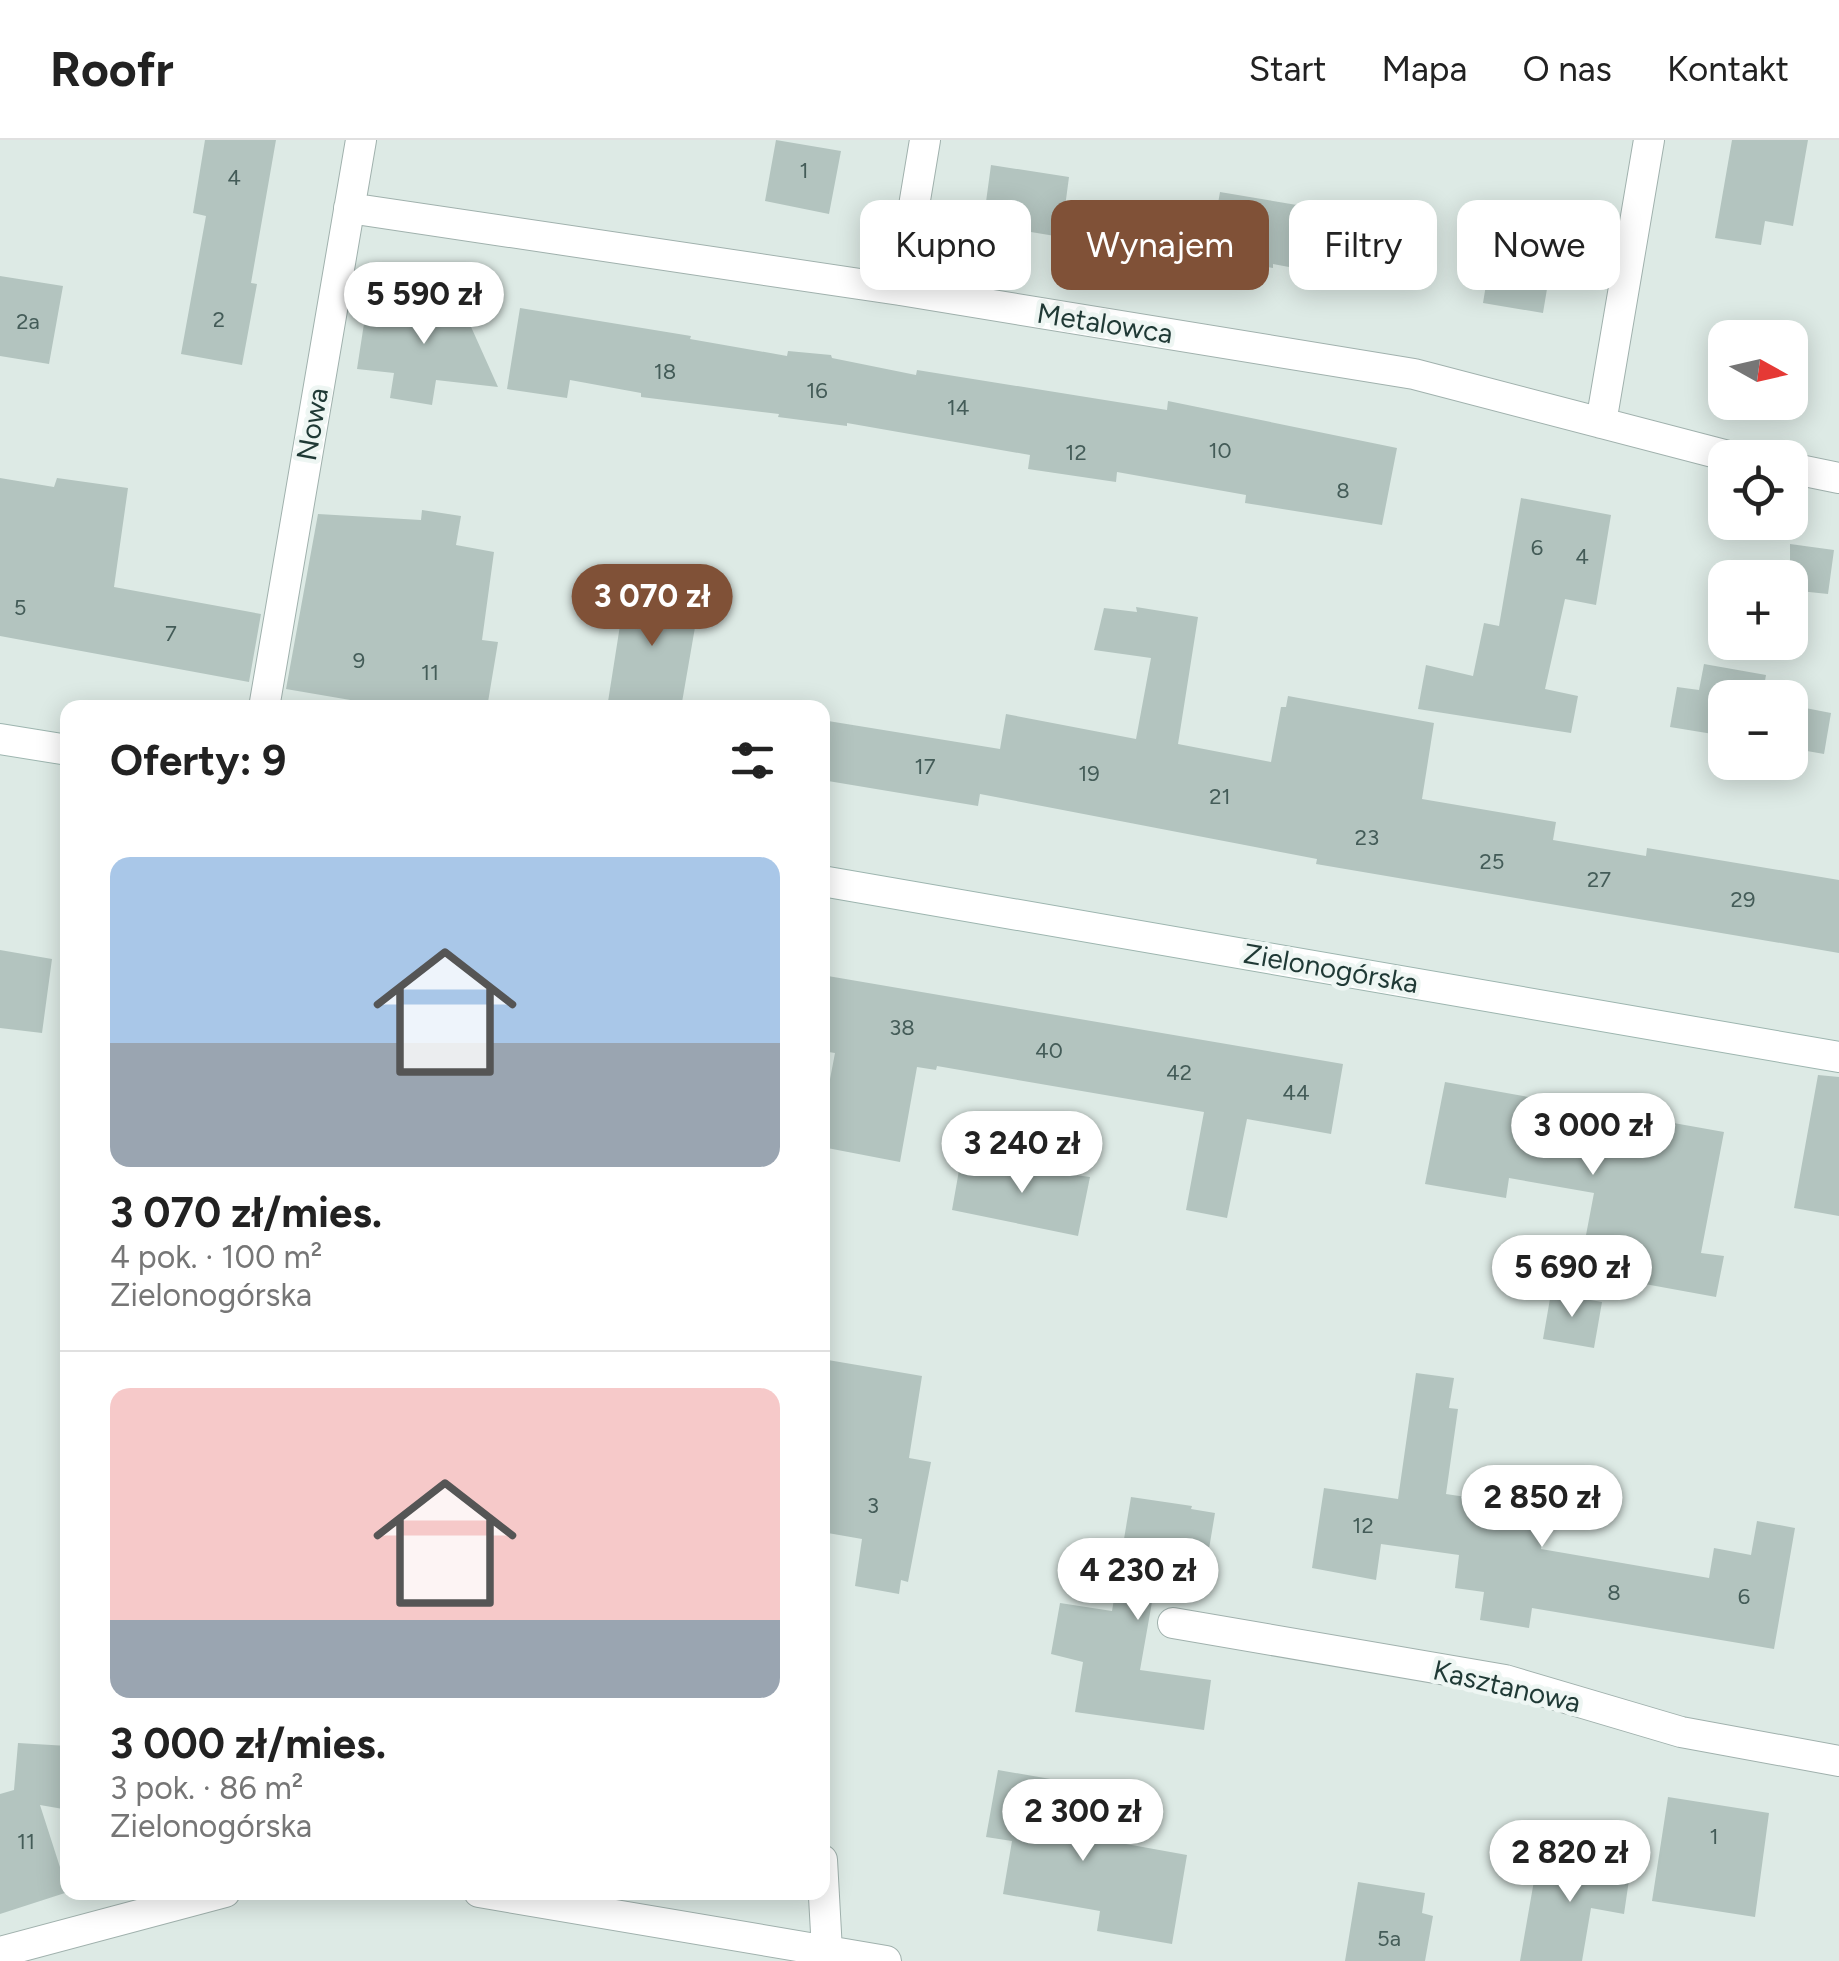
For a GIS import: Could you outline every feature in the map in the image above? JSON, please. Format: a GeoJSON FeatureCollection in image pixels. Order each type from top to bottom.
{"type":"FeatureCollection","features":[{"type":"Feature","properties":{"kind":"street","name":"Nowa"},"geometry":{"type":"LineString","coordinates":[[265,700],[361,140]]}},
{"type":"Feature","properties":{"kind":"street"},"geometry":{"type":"LineString","coordinates":[[915,200],[925,140]]}},
{"type":"Feature","properties":{"kind":"street"},"geometry":{"type":"LineString","coordinates":[[1601,423],[1648,140]]}},
{"type":"Feature","properties":{"kind":"street","name":"Metalowca"},"geometry":{"type":"LineString","coordinates":[[348,208],[860,284]]}},
{"type":"Feature","properties":{"kind":"street","name":"Metalowca"},"geometry":{"type":"LineString","coordinates":[[900,290],[1414,374],[1708,451]]}},
{"type":"Feature","properties":{"kind":"street"},"geometry":{"type":"LineString","coordinates":[[1808,472],[1839,478]]}},
{"type":"Feature","properties":{"kind":"street"},"geometry":{"type":"LineString","coordinates":[[0,739],[60,749]]}},
{"type":"Feature","properties":{"kind":"street","name":"Zielonogórska"},"geometry":{"type":"LineString","coordinates":[[830,882],[1839,1057]]}},
{"type":"Feature","properties":{"kind":"street","name":"Kasztanowa"},"geometry":{"type":"LineString","coordinates":[[1173,1623],[1505,1680],[1681,1732],[1839,1761]]}},
{"type":"Feature","properties":{"kind":"street"},"geometry":{"type":"LineString","coordinates":[[0,1952],[196,1900]]}},
{"type":"Feature","properties":{"kind":"street"},"geometry":{"type":"LineString","coordinates":[[526,1900],[886,1961]]}},
{"type":"Feature","properties":{"kind":"street"},"geometry":{"type":"LineString","coordinates":[[824,1900],[827,1951]]}},
{"type":"Feature","properties":{"kind":"building"},"geometry":{"type":"Polygon","coordinates":[[[205,140],[276,140],[251,283],[257,284],[242,365],[181,354],[206,216],[193,213],[205,140]]]}},
{"type":"Feature","properties":{"kind":"building"},"geometry":{"type":"Polygon","coordinates":[[[776,140],[841,151],[829,214],[765,201],[776,140]]]}},
{"type":"Feature","properties":{"kind":"building"},"geometry":{"type":"Polygon","coordinates":[[[1732,140],[1808,140],[1793,226],[1765,221],[1761,245],[1715,238],[1732,140]]]}},
{"type":"Feature","properties":{"kind":"building"},"geometry":{"type":"Polygon","coordinates":[[[991,165],[1069,177],[1066,200],[1051,200],[1051,235],[1031,232],[1031,200],[986,200],[991,165]]]}},
{"type":"Feature","properties":{"kind":"building"},"geometry":{"type":"Polygon","coordinates":[[[1220,192],[1268,200],[1219,200],[1220,192]]]}},
{"type":"Feature","properties":{"kind":"building"},"geometry":{"type":"Polygon","coordinates":[[[1269,200],[1289,204],[1289,267],[1273,264],[1273,268],[1269,267],[1269,200]]]}},
{"type":"Feature","properties":{"kind":"building"},"geometry":{"type":"Polygon","coordinates":[[[0,276],[63,286],[49,364],[0,356],[0,276]]]}},
{"type":"Feature","properties":{"kind":"building"},"geometry":{"type":"Polygon","coordinates":[[[398,290],[459,300],[498,387],[436,380],[432,405],[390,398],[394,373],[357,369],[365,317],[392,320],[398,290]]]}},
{"type":"Feature","properties":{"kind":"building"},"geometry":{"type":"Polygon","coordinates":[[[1485,290],[1547,290],[1543,313],[1483,303],[1485,290]]]}},
{"type":"Feature","properties":{"kind":"building"},"geometry":{"type":"Polygon","coordinates":[[[520,308],[787,356],[788,351],[831,355],[916,375],[917,370],[1167,410],[1168,401],[1397,448],[1382,525],[1245,503],[1246,495],[1117,472],[1116,482],[1028,469],[1030,455],[847,423],[641,397],[641,393],[570,380],[567,398],[507,389],[520,308]]]}},
{"type":"Feature","properties":{"kind":"building"},"geometry":{"type":"Polygon","coordinates":[[[0,478],[54,487],[57,478],[128,488],[114,587],[261,614],[249,682],[0,636],[0,478]]]}},
{"type":"Feature","properties":{"kind":"building"},"geometry":{"type":"Polygon","coordinates":[[[1521,498],[1611,515],[1596,605],[1565,599],[1545,689],[1578,696],[1571,733],[1418,709],[1426,665],[1473,676],[1484,623],[1499,626],[1521,498]]]}},
{"type":"Feature","properties":{"kind":"building"},"geometry":{"type":"Polygon","coordinates":[[[422,510],[461,516],[456,545],[494,552],[482,640],[498,642],[488,700],[350,700],[286,689],[318,514],[421,520],[422,510]]]}},
{"type":"Feature","properties":{"kind":"building"},"geometry":{"type":"Polygon","coordinates":[[[1790,544],[1834,550],[1828,594],[1808,592],[1808,560],[1790,560],[1790,544]]]}},
{"type":"Feature","properties":{"kind":"building"},"geometry":{"type":"Polygon","coordinates":[[[627,581],[678,589],[676,607],[698,610],[682,700],[608,700],[627,581]]]}},
{"type":"Feature","properties":{"kind":"building"},"geometry":{"type":"Polygon","coordinates":[[[1136,607],[1198,617],[1178,744],[1271,762],[1281,707],[1286,707],[1288,696],[1434,723],[1422,799],[1556,822],[1553,840],[1646,856],[1647,848],[1839,880],[1839,953],[1316,864],[1317,859],[980,794],[978,806],[830,781],[830,721],[1000,749],[1006,714],[1136,739],[1151,658],[1094,650],[1104,608],[1137,612],[1136,607]]]}},
{"type":"Feature","properties":{"kind":"building"},"geometry":{"type":"Polygon","coordinates":[[[1704,664],[1766,675],[1765,680],[1708,680],[1708,733],[1670,727],[1677,687],[1699,690],[1704,664]]]}},
{"type":"Feature","properties":{"kind":"building"},"geometry":{"type":"Polygon","coordinates":[[[1808,709],[1831,713],[1824,754],[1808,751],[1808,709]]]}},
{"type":"Feature","properties":{"kind":"building"},"geometry":{"type":"Polygon","coordinates":[[[0,950],[52,959],[42,1033],[0,1028],[0,950]]]}},
{"type":"Feature","properties":{"kind":"building"},"geometry":{"type":"Polygon","coordinates":[[[830,976],[1343,1064],[1331,1134],[1247,1119],[1227,1218],[1186,1210],[1204,1112],[937,1066],[936,1070],[917,1067],[900,1162],[830,1149],[830,1079],[835,1053],[830,1052],[830,976]]]}},
{"type":"Feature","properties":{"kind":"building"},"geometry":{"type":"Polygon","coordinates":[[[1818,1075],[1839,1077],[1839,1216],[1794,1208],[1818,1075]]]}},
{"type":"Feature","properties":{"kind":"building"},"geometry":{"type":"Polygon","coordinates":[[[1445,1082],[1724,1132],[1701,1253],[1724,1256],[1716,1297],[1579,1272],[1594,1193],[1509,1178],[1506,1198],[1425,1184],[1445,1082]]]}},
{"type":"Feature","properties":{"kind":"building"},"geometry":{"type":"Polygon","coordinates":[[[961,1159],[1090,1177],[1078,1236],[952,1210],[961,1159]]]}},
{"type":"Feature","properties":{"kind":"building"},"geometry":{"type":"Polygon","coordinates":[[[1551,1293],[1602,1302],[1594,1348],[1543,1339],[1551,1293]]]}},
{"type":"Feature","properties":{"kind":"building"},"geometry":{"type":"Polygon","coordinates":[[[830,1360],[922,1376],[909,1458],[931,1462],[908,1582],[901,1580],[899,1594],[855,1586],[862,1539],[830,1533],[830,1360]]]}},
{"type":"Feature","properties":{"kind":"building"},"geometry":{"type":"Polygon","coordinates":[[[1416,1373],[1454,1378],[1449,1408],[1458,1409],[1446,1494],[1547,1509],[1541,1549],[1709,1578],[1714,1548],[1751,1555],[1757,1521],[1795,1528],[1774,1649],[1532,1608],[1529,1628],[1480,1620],[1484,1592],[1455,1588],[1459,1555],[1381,1544],[1376,1580],[1312,1568],[1324,1488],[1398,1499],[1416,1373]]]}},
{"type":"Feature","properties":{"kind":"building"},"geometry":{"type":"Polygon","coordinates":[[[1131,1497],[1215,1513],[1208,1555],[1186,1551],[1180,1589],[1155,1585],[1140,1670],[1211,1680],[1204,1730],[1075,1712],[1083,1662],[1051,1654],[1060,1603],[1112,1611],[1131,1497]]]}},
{"type":"Feature","properties":{"kind":"building"},"geometry":{"type":"Polygon","coordinates":[[[18,1743],[60,1746],[60,1808],[40,1805],[60,1867],[60,1895],[0,1914],[0,1794],[14,1790],[18,1743]]]}},
{"type":"Feature","properties":{"kind":"building"},"geometry":{"type":"Polygon","coordinates":[[[998,1770],[1062,1781],[1054,1831],[1187,1855],[1172,1944],[1097,1931],[1100,1911],[1003,1894],[1012,1841],[986,1837],[998,1770]]]}},
{"type":"Feature","properties":{"kind":"building"},"geometry":{"type":"Polygon","coordinates":[[[1668,1797],[1769,1813],[1755,1917],[1652,1901],[1668,1797]]]}},
{"type":"Feature","properties":{"kind":"building"},"geometry":{"type":"Polygon","coordinates":[[[1539,1852],[1631,1866],[1624,1914],[1591,1908],[1582,1961],[1520,1961],[1539,1852]]]}},
{"type":"Feature","properties":{"kind":"building"},"geometry":{"type":"Polygon","coordinates":[[[1358,1882],[1425,1893],[1422,1913],[1433,1916],[1425,1961],[1345,1961],[1358,1882]]]}}]}
